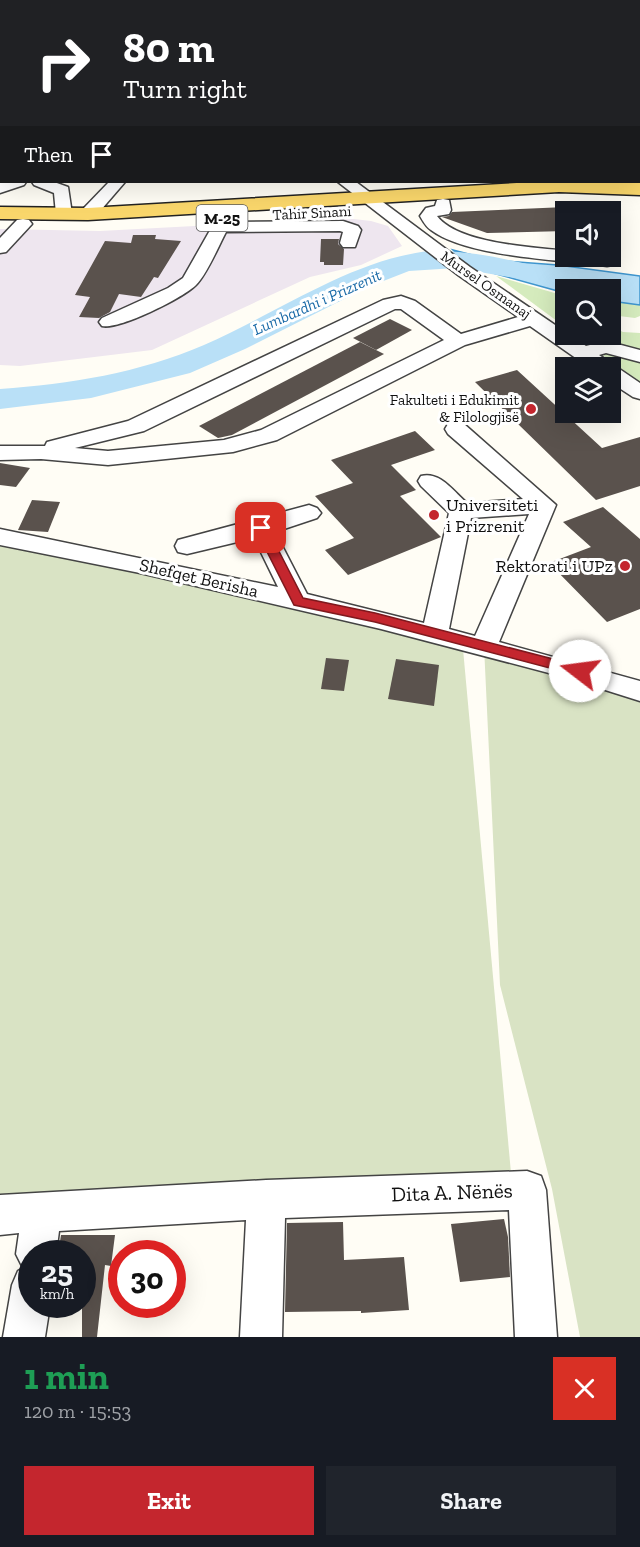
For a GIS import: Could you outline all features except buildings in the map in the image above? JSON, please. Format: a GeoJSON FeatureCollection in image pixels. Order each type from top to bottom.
{"type":"FeatureCollection","features":[{"type":"Feature","properties":{"kind":"main road","name":"M-25"},"geometry":{"type":"LineString","coordinates":[[409,209],[552,184],[640,189]]}},
{"type":"Feature","properties":{"kind":"main road","name":"Tahir Sinani"},"geometry":{"type":"LineString","coordinates":[[0,213],[88,214],[376,196],[409,209],[443,204]]}},
{"type":"Feature","properties":{"kind":"main road","name":"Tahir Sinani"},"geometry":{"type":"LineString","coordinates":[[0,223],[80,225],[223,222],[376,196]]}},
{"type":"Feature","properties":{"kind":"main road","name":"M-25"},"geometry":{"type":"LineString","coordinates":[[443,204],[578,196],[640,199]]}},
{"type":"Feature","properties":{"kind":"street"},"geometry":{"type":"LineString","coordinates":[[0,188],[15,183]]}},
{"type":"Feature","properties":{"kind":"street"},"geometry":{"type":"LineString","coordinates":[[43,183],[62,190],[64,214]]}},
{"type":"Feature","properties":{"kind":"street"},"geometry":{"type":"LineString","coordinates":[[88,214],[116,183]]}},
{"type":"Feature","properties":{"kind":"street"},"geometry":{"type":"LineString","coordinates":[[348,183],[376,196]]}},
{"type":"Feature","properties":{"kind":"street"},"geometry":{"type":"LineString","coordinates":[[443,204],[443,210],[429,216],[438,228],[454,235],[520,250],[555,255]]}},
{"type":"Feature","properties":{"kind":"street","name":"Mursel Osmanaj"},"geometry":{"type":"LineString","coordinates":[[409,209],[421,239],[589,357]]}},
{"type":"Feature","properties":{"kind":"street"},"geometry":{"type":"LineString","coordinates":[[110,322],[175,292],[190,281],[223,222],[343,226],[352,230],[349,243]]}},
{"type":"Feature","properties":{"kind":"street"},"geometry":{"type":"LineString","coordinates":[[0,248],[23,224]]}},
{"type":"Feature","properties":{"kind":"street"},"geometry":{"type":"LineString","coordinates":[[41,452],[136,426],[390,304],[401,302],[408,305],[458,341]]}},
{"type":"Feature","properties":{"kind":"street"},"geometry":{"type":"LineString","coordinates":[[0,453],[41,452],[108,458],[225,447],[269,435],[458,341],[535,318]]}},
{"type":"Feature","properties":{"kind":"street"},"geometry":{"type":"LineString","coordinates":[[584,353],[606,347],[640,356]]}},
{"type":"Feature","properties":{"kind":"street"},"geometry":{"type":"LineString","coordinates":[[621,380],[640,393]]}},
{"type":"Feature","properties":{"kind":"street"},"geometry":{"type":"LineString","coordinates":[[456,429],[544,505]]}},
{"type":"Feature","properties":{"kind":"street"},"geometry":{"type":"LineString","coordinates":[[429,481],[460,511],[544,505]]}},
{"type":"Feature","properties":{"kind":"street"},"geometry":{"type":"LineString","coordinates":[[484,646],[544,505]]}},
{"type":"Feature","properties":{"kind":"street"},"geometry":{"type":"LineString","coordinates":[[435,635],[460,511]]}},
{"type":"Feature","properties":{"kind":"street"},"geometry":{"type":"LineString","coordinates":[[187,546],[261,528],[309,513]]}},
{"type":"Feature","properties":{"kind":"street"},"geometry":{"type":"LineString","coordinates":[[261,528],[298,602]]}},
{"type":"Feature","properties":{"kind":"street","name":"Shefqet Berisha"},"geometry":{"type":"LineString","coordinates":[[0,537],[115,558],[375,618],[601,677],[640,691]]}},
{"type":"Feature","properties":{"kind":"street","name":"Dita A. Nënës"},"geometry":{"type":"LineString","coordinates":[[0,1215],[266,1199],[527,1190],[536,1337]]}},
{"type":"Feature","properties":{"kind":"street"},"geometry":{"type":"LineString","coordinates":[[261,1337],[266,1199]]}},
{"type":"Feature","properties":{"kind":"street"},"geometry":{"type":"LineString","coordinates":[[38,1240],[42,1213]]}},
{"type":"Feature","properties":{"kind":"street"},"geometry":{"type":"LineString","coordinates":[[24,1337],[27,1318]]}},
{"type":"Feature","properties":{"kind":"shaded area"},"geometry":{"type":"Polygon","coordinates":[[[345,218],[371,221],[388,226],[402,246],[361,265],[310,277],[152,350],[20,366],[0,365],[0,229],[100,231],[345,218]]]}},
{"type":"Feature","properties":{"kind":"green space"},"geometry":{"type":"Polygon","coordinates":[[[496,276],[555,293],[555,320],[496,276]]]}},
{"type":"Feature","properties":{"kind":"green space"},"geometry":{"type":"Polygon","coordinates":[[[621,302],[640,305],[640,316],[635,318],[621,316],[621,302]]]}},
{"type":"Feature","properties":{"kind":"green space"},"geometry":{"type":"Polygon","coordinates":[[[621,331],[640,333],[640,382],[621,368],[621,357],[605,357],[589,345],[621,345],[621,331]]]}},
{"type":"Feature","properties":{"kind":"green space"},"geometry":{"type":"Polygon","coordinates":[[[0,545],[204,587],[463,649],[511,1173],[0,1200],[0,545]]]}},
{"type":"Feature","properties":{"kind":"green space"},"geometry":{"type":"Polygon","coordinates":[[[484,646],[640,702],[640,1337],[580,1337],[552,1189],[500,985],[484,646]]]}},
{"type":"Feature","properties":{"kind":"water"},"geometry":{"type":"Polygon","coordinates":[[[453,250],[492,260],[555,265],[555,267],[573,267],[640,276],[640,305],[621,302],[621,279],[555,279],[555,290],[471,267],[453,250]]]}},
{"type":"Feature","properties":{"kind":"waterway","name":"Lumbardhi i Prizrenit"},"geometry":{"type":"LineString","coordinates":[[0,399],[91,388],[136,379],[179,366],[234,343],[358,281],[405,263],[456,260],[521,271]]}},
{"type":"Feature","properties":{"kind":"place","name":"Fakulteti i Edukimit & Filologjisë"},"geometry":{"type":"Point","coordinates":[531,409]}},
{"type":"Feature","properties":{"kind":"place","name":"Universiteti i Prizrenit"},"geometry":{"type":"Point","coordinates":[434,515]}},
{"type":"Feature","properties":{"kind":"place","name":"Rektorati i UPz"},"geometry":{"type":"Point","coordinates":[625,566]}},
{"type":"Feature","properties":{"kind":"route"},"geometry":{"type":"LineString","coordinates":[[261,528],[298,602],[375,618],[580,671]]}}]}
